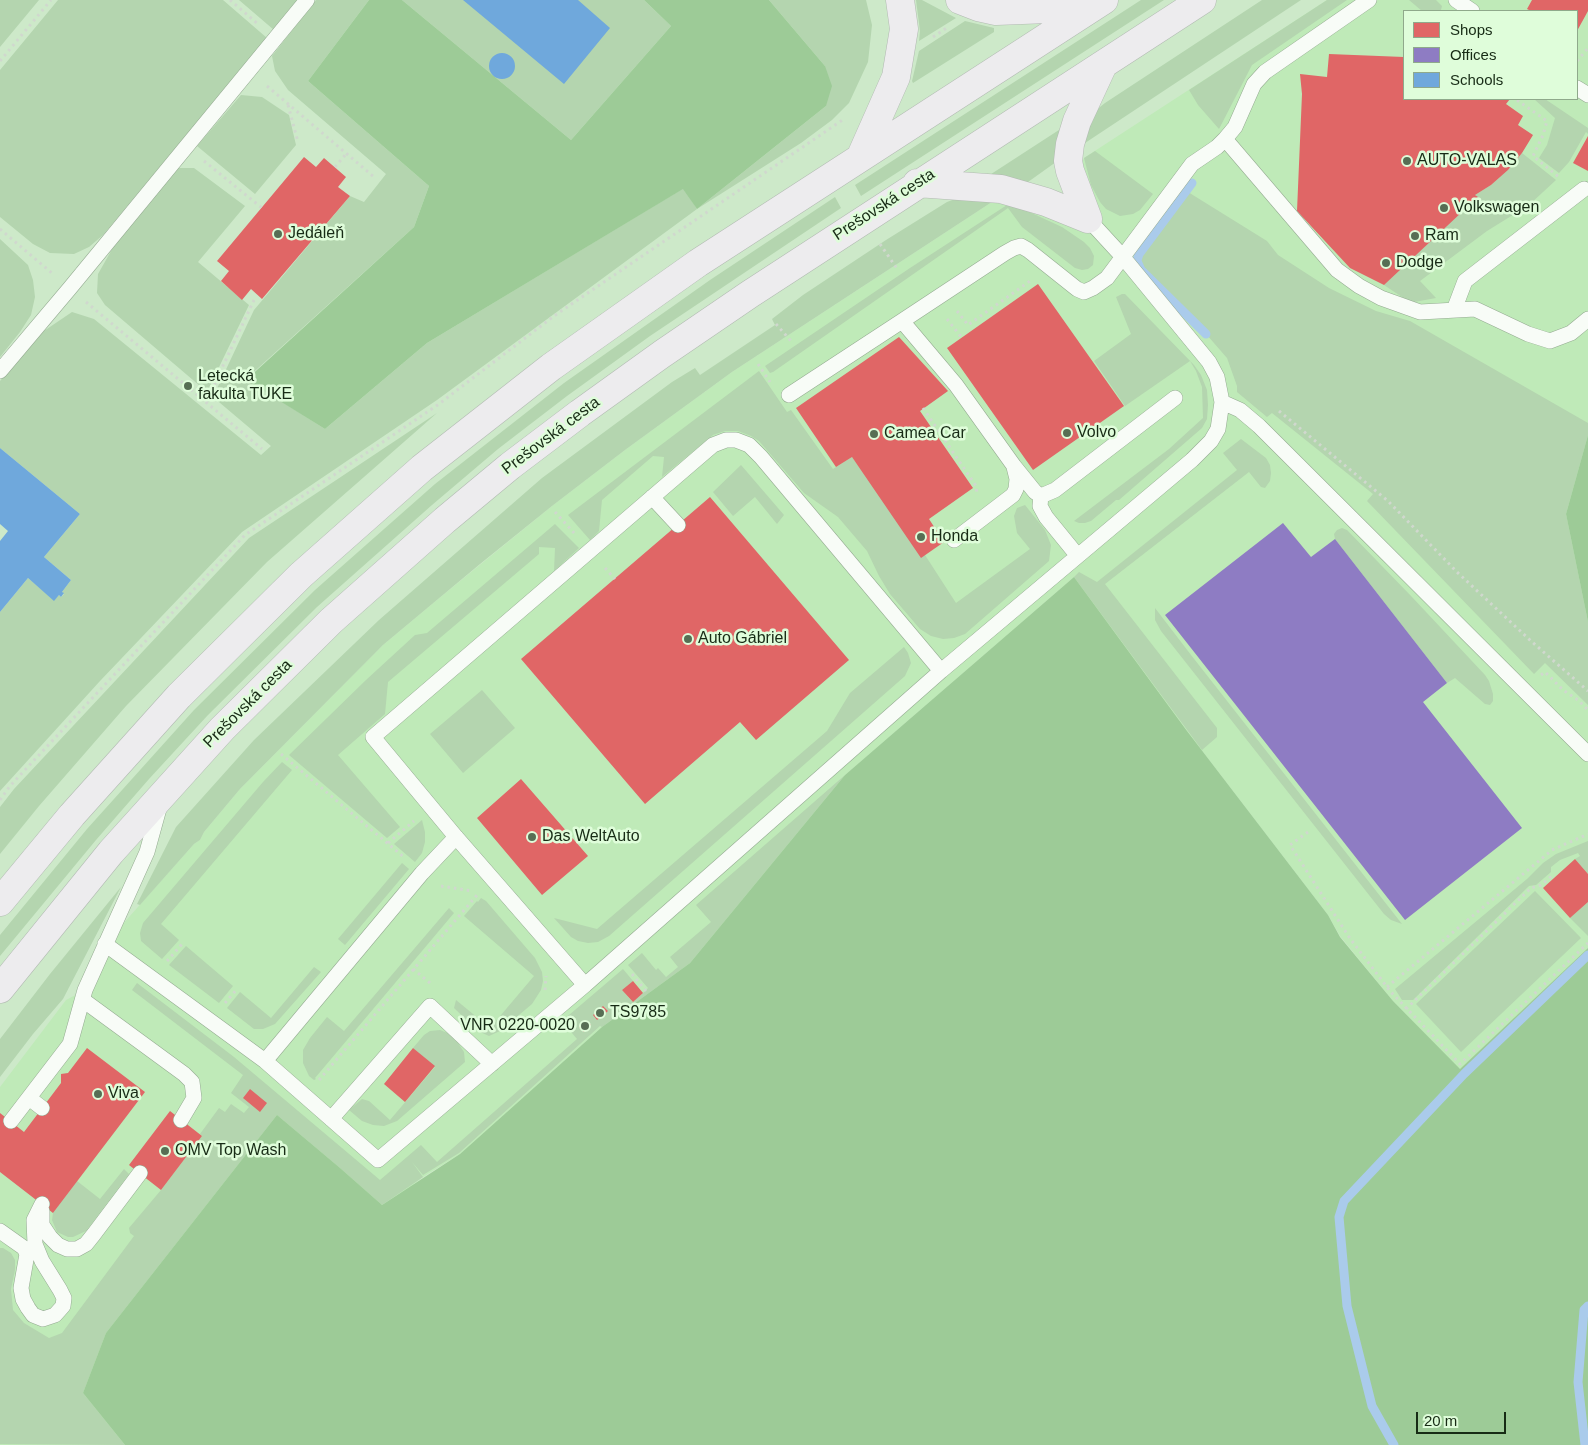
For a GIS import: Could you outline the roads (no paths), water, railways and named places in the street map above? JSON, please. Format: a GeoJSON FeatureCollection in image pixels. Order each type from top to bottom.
{"type":"FeatureCollection","features":[{"type":"Feature","properties":{"kind":"highway"},"geometry":{"type":"LineString","coordinates":[[861,156],[896,78],[904,29],[900,0]]}},
{"type":"Feature","properties":{"kind":"highway","name":"Prešovská cesta"},"geometry":{"type":"LineString","coordinates":[[0,989],[111,852],[222,729],[331,622],[445,520],[510,466],[662,354],[750,294],[1202,0]]}},
{"type":"Feature","properties":{"kind":"highway"},"geometry":{"type":"LineString","coordinates":[[969,3],[996,11],[1018,11],[1103,1]]}},
{"type":"Feature","properties":{"kind":"highway"},"geometry":{"type":"LineString","coordinates":[[0,902],[72,815],[179,696],[301,575],[361,520],[478,422],[551,366],[698,263],[1103,1]]}},
{"type":"Feature","properties":{"kind":"highway"},"geometry":{"type":"LineString","coordinates":[[1088,219],[1068,161],[1070,144],[1077,121],[1103,65]]}},
{"type":"Feature","properties":{"kind":"highway"},"geometry":{"type":"LineString","coordinates":[[918,183],[1002,189],[1046,202],[1088,219]]}},
{"type":"Feature","properties":{"kind":"lane"},"geometry":{"type":"LineString","coordinates":[[0,371],[307,0]]}},
{"type":"Feature","properties":{"kind":"lane"},"geometry":{"type":"LineString","coordinates":[[789,395],[1014,248],[1020,246],[1028,250],[1077,289],[1084,292],[1094,288],[1107,278],[1192,164],[1226,139],[1235,127],[1254,84],[1265,72],[1368,0]]}},
{"type":"Feature","properties":{"kind":"lane"},"geometry":{"type":"LineString","coordinates":[[1456,0],[1471,10]]}},
{"type":"Feature","properties":{"kind":"lane"},"geometry":{"type":"LineString","coordinates":[[1226,139],[1336,270],[1381,298],[1420,312],[1475,309],[1528,334],[1550,341],[1572,333],[1588,319]]}},
{"type":"Feature","properties":{"kind":"lane"},"geometry":{"type":"LineString","coordinates":[[1454,310],[1465,281],[1584,189]]}},
{"type":"Feature","properties":{"kind":"lane"},"geometry":{"type":"LineString","coordinates":[[105,944],[336,1113],[378,1160],[585,985],[941,671],[1202,451],[1211,441],[1218,429],[1222,402],[1217,377],[1209,362],[1122,256],[1088,219]]}},
{"type":"Feature","properties":{"kind":"lane"},"geometry":{"type":"LineString","coordinates":[[902,321],[956,385],[1014,466],[1035,492],[1041,496]]}},
{"type":"Feature","properties":{"kind":"lane"},"geometry":{"type":"LineString","coordinates":[[1041,496],[1055,490],[1176,398]]}},
{"type":"Feature","properties":{"kind":"lane"},"geometry":{"type":"LineString","coordinates":[[1222,402],[1240,410],[1259,426],[1588,754]]}},
{"type":"Feature","properties":{"kind":"lane"},"geometry":{"type":"LineString","coordinates":[[585,985],[456,838],[373,737],[713,445],[726,440],[736,440],[749,445],[761,457],[941,671]]}},
{"type":"Feature","properties":{"kind":"lane"},"geometry":{"type":"LineString","coordinates":[[954,540],[1013,495],[1017,479],[1014,466]]}},
{"type":"Feature","properties":{"kind":"lane"},"geometry":{"type":"LineString","coordinates":[[1041,496],[1040,506],[1046,517],[1077,555]]}},
{"type":"Feature","properties":{"kind":"lane"},"geometry":{"type":"LineString","coordinates":[[652,497],[678,525]]}},
{"type":"Feature","properties":{"kind":"lane"},"geometry":{"type":"LineString","coordinates":[[11,1121],[70,1044],[85,990],[147,852],[163,793]]}},
{"type":"Feature","properties":{"kind":"lane"},"geometry":{"type":"LineString","coordinates":[[265,1061],[422,873],[456,838]]}},
{"type":"Feature","properties":{"kind":"lane"},"geometry":{"type":"LineString","coordinates":[[83,1000],[184,1074],[192,1082],[194,1098],[181,1120]]}},
{"type":"Feature","properties":{"kind":"lane"},"geometry":{"type":"LineString","coordinates":[[336,1113],[430,1006],[492,1064]]}},
{"type":"Feature","properties":{"kind":"lane"},"geometry":{"type":"LineString","coordinates":[[29,1098],[42,1108]]}},
{"type":"Feature","properties":{"kind":"lane"},"geometry":{"type":"LineString","coordinates":[[0,1230],[24,1248],[27,1254],[21,1288],[23,1299],[28,1308],[33,1315],[44,1319],[55,1315],[63,1306],[64,1298],[42,1261],[36,1244],[34,1220],[42,1204],[42,1225],[50,1237],[58,1245],[67,1249],[77,1249],[86,1244],[140,1174]]}},
{"type":"Feature","properties":{"kind":"waterway"},"geometry":{"type":"LineString","coordinates":[[1137,260],[1139,254],[1192,183]]}},
{"type":"Feature","properties":{"kind":"waterway"},"geometry":{"type":"LineString","coordinates":[[1137,261],[1141,270],[1206,334]]}},
{"type":"Feature","properties":{"kind":"waterway"},"geometry":{"type":"LineString","coordinates":[[1394,1445],[1372,1406],[1347,1306],[1339,1217],[1344,1201],[1464,1074],[1588,955]]}},
{"type":"Feature","properties":{"kind":"waterway"},"geometry":{"type":"LineString","coordinates":[[1585,1445],[1578,1382],[1584,1310],[1588,1306]]}},
{"type":"Feature","properties":{"kind":"place","name":"AUTO-VALAS"},"geometry":{"type":"Point","coordinates":[1407,161]}},
{"type":"Feature","properties":{"kind":"place","name":"Volkswagen"},"geometry":{"type":"Point","coordinates":[1444,208]}},
{"type":"Feature","properties":{"kind":"place","name":"Jedáleň"},"geometry":{"type":"Point","coordinates":[278,234]}},
{"type":"Feature","properties":{"kind":"place","name":"Ram"},"geometry":{"type":"Point","coordinates":[1415,236]}},
{"type":"Feature","properties":{"kind":"place","name":"Dodge"},"geometry":{"type":"Point","coordinates":[1386,263]}},
{"type":"Feature","properties":{"kind":"place","name":"Letecká fakulta TUKE"},"geometry":{"type":"Point","coordinates":[188,386]}},
{"type":"Feature","properties":{"kind":"place","name":"Volvo"},"geometry":{"type":"Point","coordinates":[1067,433]}},
{"type":"Feature","properties":{"kind":"place","name":"Camea Car"},"geometry":{"type":"Point","coordinates":[874,434]}},
{"type":"Feature","properties":{"kind":"place","name":"Honda"},"geometry":{"type":"Point","coordinates":[921,537]}},
{"type":"Feature","properties":{"kind":"place","name":"Auto Gábriel"},"geometry":{"type":"Point","coordinates":[688,639]}},
{"type":"Feature","properties":{"kind":"place","name":"Das WeltAuto"},"geometry":{"type":"Point","coordinates":[532,837]}},
{"type":"Feature","properties":{"kind":"place","name":"TS9785"},"geometry":{"type":"Point","coordinates":[600,1013]}},
{"type":"Feature","properties":{"kind":"place","name":"VNR 0220-0020"},"geometry":{"type":"Point","coordinates":[585,1026]}},
{"type":"Feature","properties":{"kind":"place","name":"Viva"},"geometry":{"type":"Point","coordinates":[98,1094]}},
{"type":"Feature","properties":{"kind":"place","name":"OMV Top Wash"},"geometry":{"type":"Point","coordinates":[165,1151]}}]}
